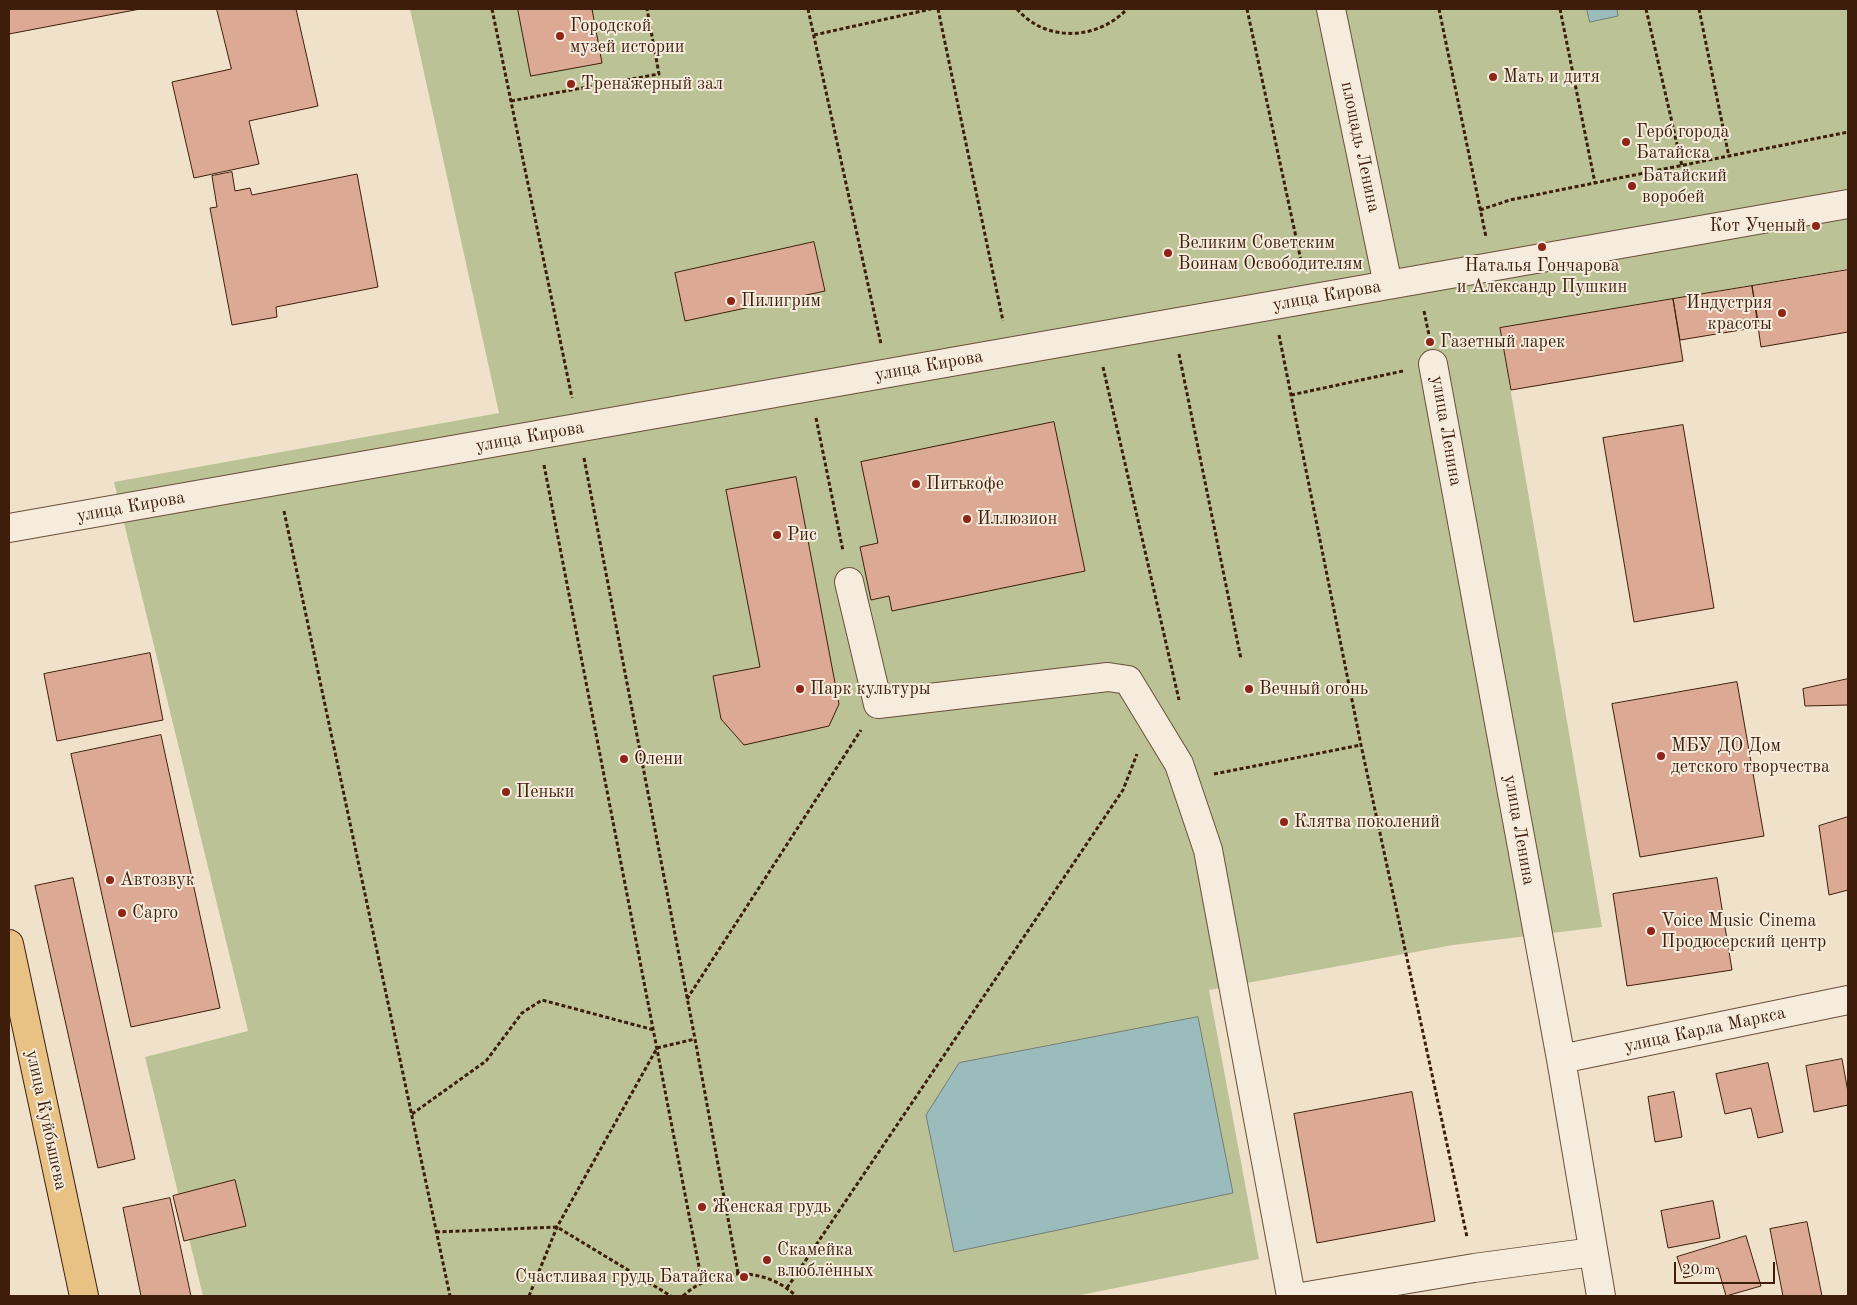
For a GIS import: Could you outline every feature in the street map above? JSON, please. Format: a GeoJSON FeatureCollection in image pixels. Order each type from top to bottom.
{"type":"FeatureCollection","features":[{"type":"Feature","properties":{"kind":"main road","name":"улица Куйбышева"},"geometry":{"type":"LineString","coordinates":[[9,944],[84,1296]]}},
{"type":"Feature","properties":{"kind":"street","name":"площадь Ленина"},"geometry":{"type":"LineString","coordinates":[[1331,9],[1388,285]]}},
{"type":"Feature","properties":{"kind":"street","name":"улица Кирова"},"geometry":{"type":"LineString","coordinates":[[9,528],[1848,204]]}},
{"type":"Feature","properties":{"kind":"street","name":"улица Ленина"},"geometry":{"type":"LineString","coordinates":[[1434,364],[1561,1059],[1601,1296]]}},
{"type":"Feature","properties":{"kind":"street"},"geometry":{"type":"LineString","coordinates":[[849,582],[878,704],[1108,677],[1128,680],[1179,764],[1208,850],[1291,1296]]}},
{"type":"Feature","properties":{"kind":"street","name":"улица Карла Маркса"},"geometry":{"type":"LineString","coordinates":[[1561,1059],[1848,1000]]}},
{"type":"Feature","properties":{"kind":"street"},"geometry":{"type":"LineString","coordinates":[[1307,1296],[1474,1268],[1594,1252]]}},
{"type":"Feature","properties":{"kind":"path"},"geometry":{"type":"LineString","coordinates":[[492,9],[578,428],[688,999],[738,1273]]}},
{"type":"Feature","properties":{"kind":"path"},"geometry":{"type":"LineString","coordinates":[[511,101],[659,74],[647,9]]}},
{"type":"Feature","properties":{"kind":"path"},"geometry":{"type":"LineString","coordinates":[[808,9],[888,374]]}},
{"type":"Feature","properties":{"kind":"path"},"geometry":{"type":"LineString","coordinates":[[814,35],[930,9]]}},
{"type":"Feature","properties":{"kind":"path"},"geometry":{"type":"LineString","coordinates":[[938,9],[1010,352]]}},
{"type":"Feature","properties":{"kind":"path"},"geometry":{"type":"LineString","coordinates":[[1017,9],[1037,26],[1060,34],[1085,33],[1107,26],[1127,9]]}},
{"type":"Feature","properties":{"kind":"path"},"geometry":{"type":"LineString","coordinates":[[1247,9],[1309,299]]}},
{"type":"Feature","properties":{"kind":"path"},"geometry":{"type":"LineString","coordinates":[[1439,9],[1492,267]]}},
{"type":"Feature","properties":{"kind":"path"},"geometry":{"type":"LineString","coordinates":[[1560,9],[1595,183]]}},
{"type":"Feature","properties":{"kind":"path"},"geometry":{"type":"LineString","coordinates":[[1646,9],[1682,166]]}},
{"type":"Feature","properties":{"kind":"path"},"geometry":{"type":"LineString","coordinates":[[1699,9],[1729,157]]}},
{"type":"Feature","properties":{"kind":"path"},"geometry":{"type":"LineString","coordinates":[[1480,210],[1510,200],[1848,132]]}},
{"type":"Feature","properties":{"kind":"path"},"geometry":{"type":"LineString","coordinates":[[1291,395],[1434,364],[1419,280]]}},
{"type":"Feature","properties":{"kind":"path"},"geometry":{"type":"LineString","coordinates":[[1273,305],[1361,744],[1474,1268]]}},
{"type":"Feature","properties":{"kind":"path"},"geometry":{"type":"LineString","coordinates":[[1172,324],[1241,659]]}},
{"type":"Feature","properties":{"kind":"path"},"geometry":{"type":"LineString","coordinates":[[1096,337],[1179,701]]}},
{"type":"Feature","properties":{"kind":"path"},"geometry":{"type":"LineString","coordinates":[[810,388],[849,582]]}},
{"type":"Feature","properties":{"kind":"path"},"geometry":{"type":"LineString","coordinates":[[538,435],[702,1282]]}},
{"type":"Feature","properties":{"kind":"path"},"geometry":{"type":"LineString","coordinates":[[277,481],[450,1296]]}},
{"type":"Feature","properties":{"kind":"path"},"geometry":{"type":"LineString","coordinates":[[688,999],[878,704]]}},
{"type":"Feature","properties":{"kind":"path"},"geometry":{"type":"LineString","coordinates":[[787,1288],[1123,790],[1151,718]]}},
{"type":"Feature","properties":{"kind":"path"},"geometry":{"type":"LineString","coordinates":[[1184,779],[1361,744]]}},
{"type":"Feature","properties":{"kind":"path"},"geometry":{"type":"LineString","coordinates":[[412,1114],[486,1060],[522,1013],[542,1000],[654,1030]]}},
{"type":"Feature","properties":{"kind":"path"},"geometry":{"type":"LineString","coordinates":[[529,1296],[557,1227],[657,1048],[695,1039]]}},
{"type":"Feature","properties":{"kind":"path"},"geometry":{"type":"LineString","coordinates":[[436,1232],[557,1227],[671,1296]]}},
{"type":"Feature","properties":{"kind":"path"},"geometry":{"type":"LineString","coordinates":[[683,1296],[702,1282],[714,1277],[738,1273],[764,1277],[787,1288],[796,1296]]}},
{"type":"Feature","properties":{"kind":"green space"},"geometry":{"type":"Polygon","coordinates":[[[410,9],[1848,9],[1848,269],[1500,328],[1602,927],[1453,945],[1209,990],[1259,1259],[1076,1296],[203,1296],[145,1057],[248,1031],[114,482],[499,413],[410,9]]]}},
{"type":"Feature","properties":{"kind":"water"},"geometry":{"type":"Polygon","coordinates":[[[1587,9],[1617,9],[1618,16],[1590,22],[1587,9]]]}},
{"type":"Feature","properties":{"kind":"water"},"geometry":{"type":"Polygon","coordinates":[[[1198,1017],[1233,1193],[954,1252],[926,1115],[959,1063],[1198,1017]]]}},
{"type":"Feature","properties":{"kind":"building"},"geometry":{"type":"Polygon","coordinates":[[[9,9],[140,9],[9,34],[9,9]]]}},
{"type":"Feature","properties":{"kind":"building"},"geometry":{"type":"Polygon","coordinates":[[[217,9],[296,9],[318,106],[249,121],[259,164],[194,178],[172,82],[231,69],[217,9]]]}},
{"type":"Feature","properties":{"kind":"building","name":"Городской музей истории"},"geometry":{"type":"Polygon","coordinates":[[[518,9],[592,9],[602,63],[531,76],[518,9]]]}},
{"type":"Feature","properties":{"kind":"building"},"geometry":{"type":"Polygon","coordinates":[[[232,172],[235,191],[250,188],[252,195],[357,174],[378,287],[276,307],[277,317],[232,325],[210,208],[217,207],[212,176],[232,172]]]}},
{"type":"Feature","properties":{"kind":"building"},"geometry":{"type":"Polygon","coordinates":[[[814,242],[825,291],[685,321],[675,273],[814,242]]]}},
{"type":"Feature","properties":{"kind":"building"},"geometry":{"type":"Polygon","coordinates":[[[1848,270],[1848,332],[1761,347],[1752,286],[1848,270]]]}},
{"type":"Feature","properties":{"kind":"building"},"geometry":{"type":"Polygon","coordinates":[[[1752,286],[1759,327],[1680,340],[1673,299],[1752,286]]]}},
{"type":"Feature","properties":{"kind":"building"},"geometry":{"type":"Polygon","coordinates":[[[1673,299],[1683,361],[1511,390],[1500,328],[1673,299]]]}},
{"type":"Feature","properties":{"kind":"building"},"geometry":{"type":"Polygon","coordinates":[[[1054,422],[1085,571],[892,611],[889,596],[871,600],[860,547],[878,543],[861,462],[1054,422]]]}},
{"type":"Feature","properties":{"kind":"building"},"geometry":{"type":"Polygon","coordinates":[[[1683,425],[1714,608],[1634,622],[1603,438],[1683,425]]]}},
{"type":"Feature","properties":{"kind":"building"},"geometry":{"type":"Polygon","coordinates":[[[796,477],[839,704],[829,726],[744,745],[721,719],[713,676],[760,667],[726,490],[796,477]]]}},
{"type":"Feature","properties":{"kind":"building"},"geometry":{"type":"Polygon","coordinates":[[[150,653],[163,720],[57,741],[44,674],[150,653]]]}},
{"type":"Feature","properties":{"kind":"building"},"geometry":{"type":"Polygon","coordinates":[[[1848,679],[1848,705],[1805,706],[1803,689],[1848,679]]]}},
{"type":"Feature","properties":{"kind":"building"},"geometry":{"type":"Polygon","coordinates":[[[1737,682],[1764,836],[1640,857],[1612,704],[1737,682]]]}},
{"type":"Feature","properties":{"kind":"building"},"geometry":{"type":"Polygon","coordinates":[[[161,735],[220,1008],[131,1027],[71,754],[161,735]]]}},
{"type":"Feature","properties":{"kind":"building"},"geometry":{"type":"Polygon","coordinates":[[[1848,817],[1848,890],[1829,895],[1819,826],[1848,817]]]}},
{"type":"Feature","properties":{"kind":"building"},"geometry":{"type":"Polygon","coordinates":[[[73,878],[135,1159],[98,1168],[35,886],[73,878]]]}},
{"type":"Feature","properties":{"kind":"building"},"geometry":{"type":"Polygon","coordinates":[[[1717,878],[1732,970],[1627,986],[1613,894],[1717,878]]]}},
{"type":"Feature","properties":{"kind":"building"},"geometry":{"type":"Polygon","coordinates":[[[1842,1059],[1848,1092],[1848,1105],[1814,1112],[1806,1066],[1842,1059]]]}},
{"type":"Feature","properties":{"kind":"building"},"geometry":{"type":"Polygon","coordinates":[[[1768,1063],[1783,1132],[1758,1138],[1751,1108],[1725,1114],[1716,1074],[1768,1063]]]}},
{"type":"Feature","properties":{"kind":"building"},"geometry":{"type":"Polygon","coordinates":[[[1412,1092],[1435,1221],[1317,1243],[1294,1114],[1412,1092]]]}},
{"type":"Feature","properties":{"kind":"building"},"geometry":{"type":"Polygon","coordinates":[[[1674,1092],[1682,1137],[1655,1142],[1648,1097],[1674,1092]]]}},
{"type":"Feature","properties":{"kind":"building"},"geometry":{"type":"Polygon","coordinates":[[[235,1180],[246,1226],[184,1241],[173,1196],[235,1180]]]}},
{"type":"Feature","properties":{"kind":"building"},"geometry":{"type":"Polygon","coordinates":[[[170,1198],[191,1296],[141,1296],[123,1208],[170,1198]]]}},
{"type":"Feature","properties":{"kind":"building"},"geometry":{"type":"Polygon","coordinates":[[[1713,1201],[1720,1238],[1668,1248],[1661,1211],[1713,1201]]]}},
{"type":"Feature","properties":{"kind":"building"},"geometry":{"type":"Polygon","coordinates":[[[1807,1222],[1822,1296],[1783,1296],[1770,1229],[1807,1222]]]}},
{"type":"Feature","properties":{"kind":"building"},"geometry":{"type":"Polygon","coordinates":[[[1746,1236],[1761,1286],[1726,1296],[1718,1268],[1684,1278],[1677,1257],[1746,1236]]]}},
{"type":"Feature","properties":{"kind":"place","name":"Городской музей истории"},"geometry":{"type":"Point","coordinates":[560,36]}},
{"type":"Feature","properties":{"kind":"place","name":"Мать и дитя"},"geometry":{"type":"Point","coordinates":[1493,77]}},
{"type":"Feature","properties":{"kind":"place","name":"Тренажерный зал"},"geometry":{"type":"Point","coordinates":[571,84]}},
{"type":"Feature","properties":{"kind":"place","name":"Герб города Батайска"},"geometry":{"type":"Point","coordinates":[1626,142]}},
{"type":"Feature","properties":{"kind":"place","name":"Батайский воробей"},"geometry":{"type":"Point","coordinates":[1632,186]}},
{"type":"Feature","properties":{"kind":"place","name":"Кот Ученый"},"geometry":{"type":"Point","coordinates":[1816,226]}},
{"type":"Feature","properties":{"kind":"place","name":"Наталья Гончарова и Александр Пушкин"},"geometry":{"type":"Point","coordinates":[1542,247]}},
{"type":"Feature","properties":{"kind":"place","name":"Великим Советским Воинам Освободителям"},"geometry":{"type":"Point","coordinates":[1168,253]}},
{"type":"Feature","properties":{"kind":"place","name":"Пилигрим"},"geometry":{"type":"Point","coordinates":[731,301]}},
{"type":"Feature","properties":{"kind":"place","name":"Индустрия красоты"},"geometry":{"type":"Point","coordinates":[1782,313]}},
{"type":"Feature","properties":{"kind":"place","name":"Газетный ларек"},"geometry":{"type":"Point","coordinates":[1430,342]}},
{"type":"Feature","properties":{"kind":"place","name":"Питькофе"},"geometry":{"type":"Point","coordinates":[916,484]}},
{"type":"Feature","properties":{"kind":"place","name":"Иллюзион"},"geometry":{"type":"Point","coordinates":[967,519]}},
{"type":"Feature","properties":{"kind":"place","name":"Рис"},"geometry":{"type":"Point","coordinates":[777,535]}},
{"type":"Feature","properties":{"kind":"place","name":"Парк культуры"},"geometry":{"type":"Point","coordinates":[800,689]}},
{"type":"Feature","properties":{"kind":"place","name":"Вечный огонь"},"geometry":{"type":"Point","coordinates":[1249,689]}},
{"type":"Feature","properties":{"kind":"place","name":"МБУ ДО Дом детского творчества"},"geometry":{"type":"Point","coordinates":[1661,756]}},
{"type":"Feature","properties":{"kind":"place","name":"Олени"},"geometry":{"type":"Point","coordinates":[624,759]}},
{"type":"Feature","properties":{"kind":"place","name":"Пеньки"},"geometry":{"type":"Point","coordinates":[506,792]}},
{"type":"Feature","properties":{"kind":"place","name":"Клятва поколений"},"geometry":{"type":"Point","coordinates":[1284,822]}},
{"type":"Feature","properties":{"kind":"place","name":"Автозвук"},"geometry":{"type":"Point","coordinates":[110,880]}},
{"type":"Feature","properties":{"kind":"place","name":"Сарго"},"geometry":{"type":"Point","coordinates":[122,913]}},
{"type":"Feature","properties":{"kind":"place","name":"Voice Music Cinema Продюсерский центр"},"geometry":{"type":"Point","coordinates":[1651,931]}},
{"type":"Feature","properties":{"kind":"place","name":"Женская грудь"},"geometry":{"type":"Point","coordinates":[702,1207]}},
{"type":"Feature","properties":{"kind":"place","name":"Скамейка влюблённых"},"geometry":{"type":"Point","coordinates":[767,1260]}},
{"type":"Feature","properties":{"kind":"place","name":"Счастливая грудь Батайска"},"geometry":{"type":"Point","coordinates":[744,1277]}}]}
